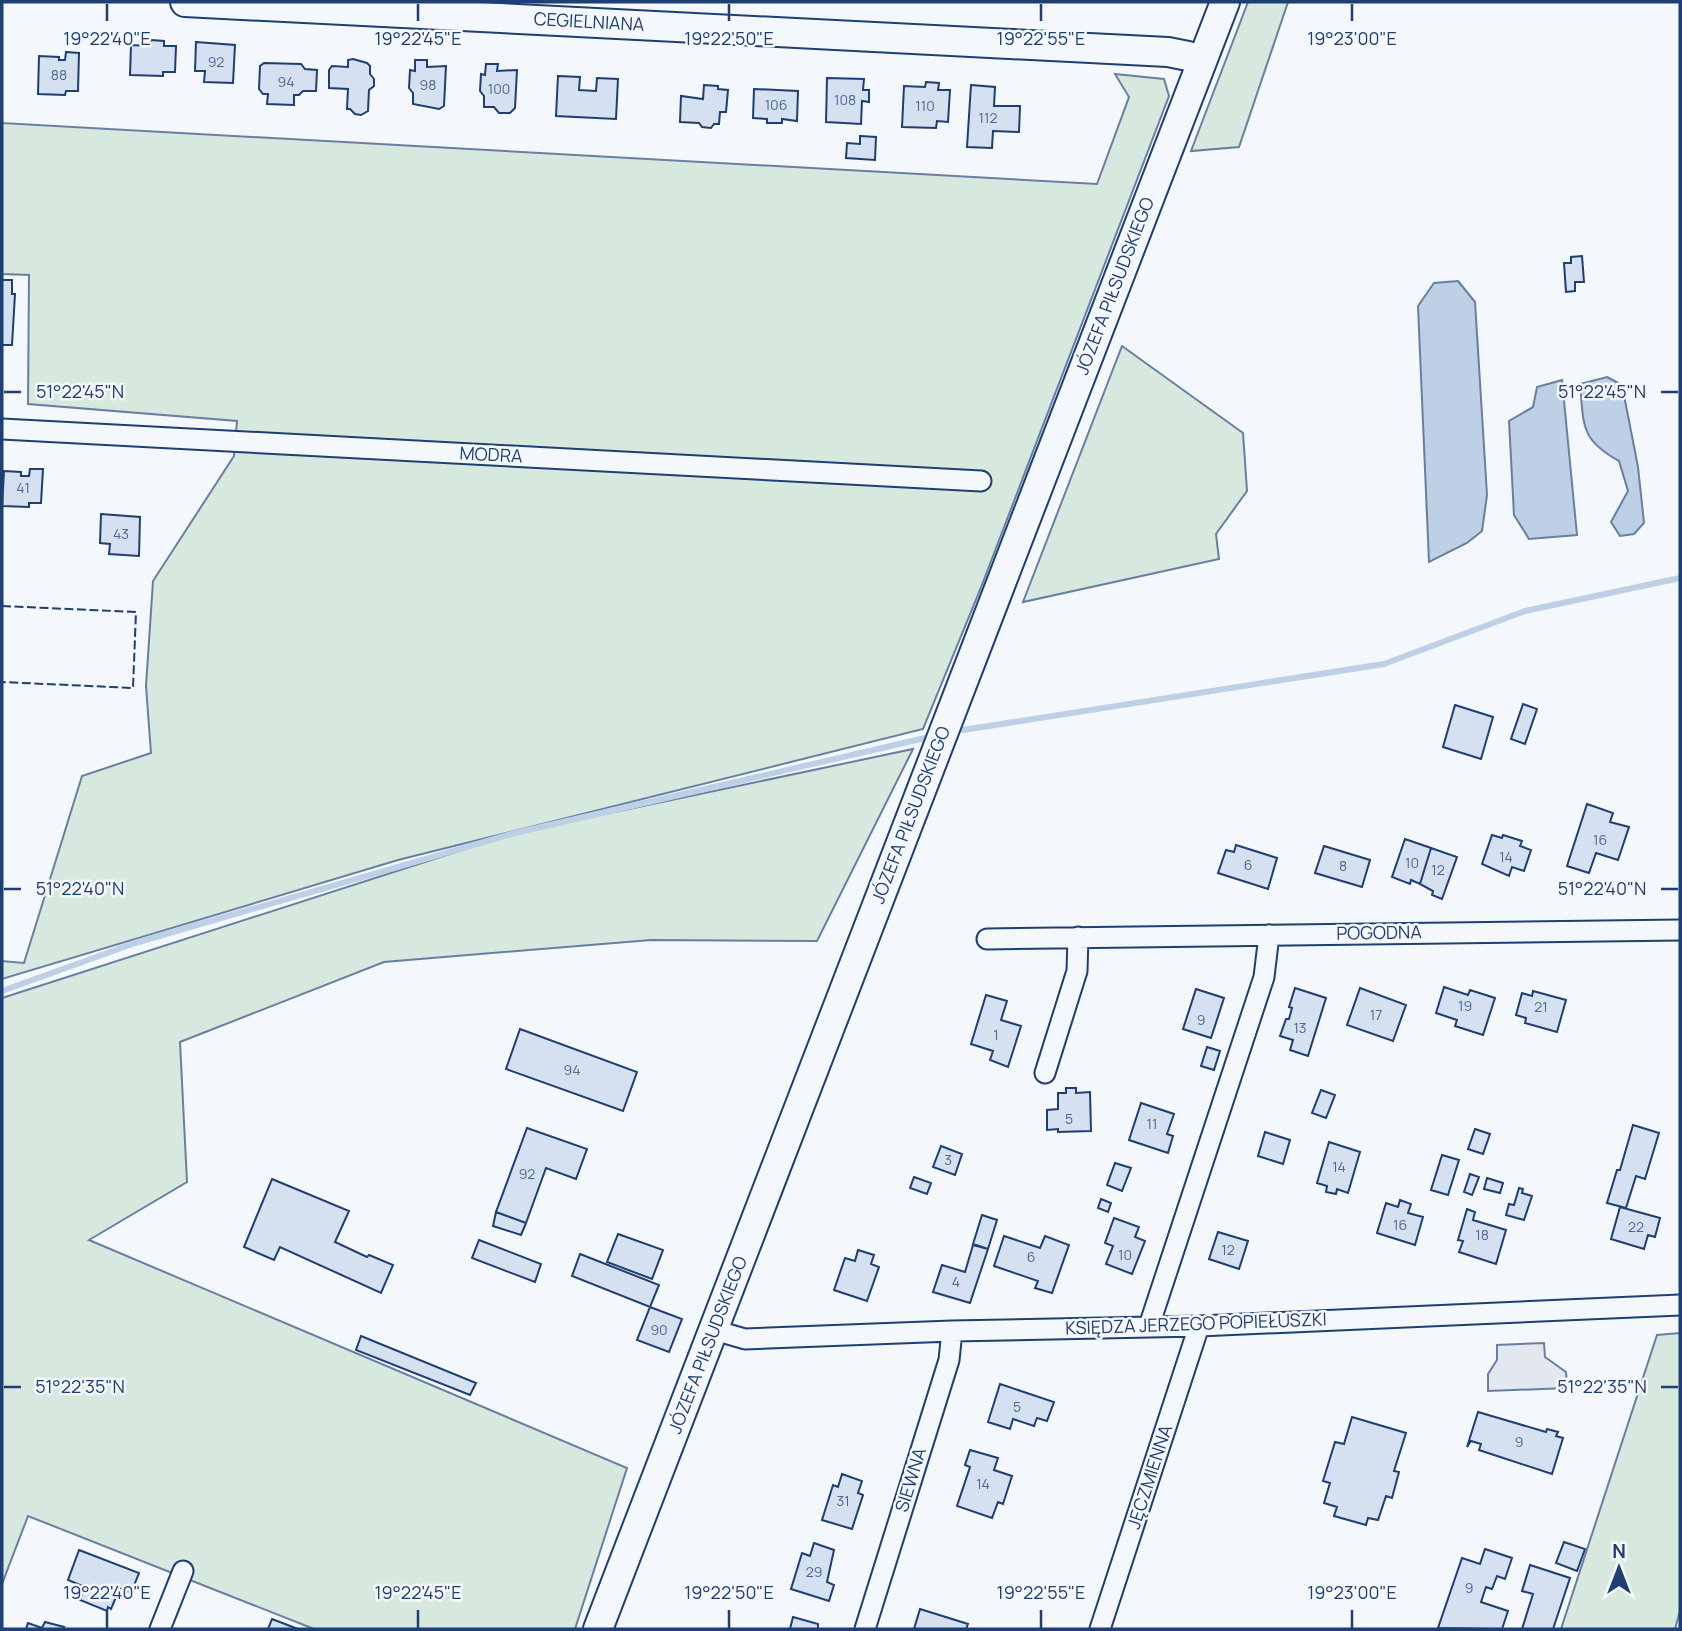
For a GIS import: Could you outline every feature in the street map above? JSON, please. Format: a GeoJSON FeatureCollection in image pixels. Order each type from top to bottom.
{"type":"FeatureCollection","features":[{"type":"Feature","properties":{"kind":"main road","name":"CEGIELNIANA"},"geometry":{"type":"LineString","coordinates":[[184,2],[1168,52],[1188,56],[1201,63]]}},
{"type":"Feature","properties":{"kind":"main road","name":"JÓZEFA PIŁSUDSKIEGO"},"geometry":{"type":"LineString","coordinates":[[598,1629],[1225,2]]}},
{"type":"Feature","properties":{"kind":"street","name":"MODRA"},"geometry":{"type":"LineString","coordinates":[[2,429],[981,481]]}},
{"type":"Feature","properties":{"kind":"street","name":"POGODNA"},"geometry":{"type":"LineString","coordinates":[[987,939],[1680,930]]}},
{"type":"Feature","properties":{"kind":"street"},"geometry":{"type":"LineString","coordinates":[[1149,1326],[1264,977],[1269,935]]}},
{"type":"Feature","properties":{"kind":"street"},"geometry":{"type":"LineString","coordinates":[[1045,1073],[1077,971],[1078,937]]}},
{"type":"Feature","properties":{"kind":"street","name":"KSIĘDZA JERZEGO POPIEŁUSZKI"},"geometry":{"type":"LineString","coordinates":[[714,1329],[745,1339],[1199,1326],[1680,1305]]}},
{"type":"Feature","properties":{"kind":"street","name":"JĘCZMIENNA"},"geometry":{"type":"LineString","coordinates":[[1100,1629],[1199,1326]]}},
{"type":"Feature","properties":{"kind":"street","name":"SIEWNA"},"geometry":{"type":"LineString","coordinates":[[865,1629],[949,1360],[952,1331]]}},
{"type":"Feature","properties":{"kind":"street"},"geometry":{"type":"LineString","coordinates":[[160,1629],[183,1571]]}},
{"type":"Feature","properties":{"kind":"shaded area"},"geometry":{"type":"Polygon","coordinates":[[[1248,2],[1288,2],[1239,147],[1191,151],[1248,2]]]}},
{"type":"Feature","properties":{"kind":"shaded area"},"geometry":{"type":"Polygon","coordinates":[[[1115,74],[1164,79],[1169,96],[980,590],[923,729],[398,860],[2,979],[2,961],[24,963],[82,776],[151,753],[146,686],[153,581],[234,456],[237,421],[28,404],[29,275],[2,274],[2,123],[1097,184],[1129,97],[1115,74]]]}},
{"type":"Feature","properties":{"kind":"shaded area"},"geometry":{"type":"Polygon","coordinates":[[[1122,346],[1243,433],[1247,491],[1216,534],[1219,559],[1023,602],[1122,346]]]}},
{"type":"Feature","properties":{"kind":"shaded area"},"geometry":{"type":"Polygon","coordinates":[[[913,749],[817,941],[651,940],[384,962],[180,1042],[187,1182],[89,1240],[627,1468],[575,1629],[314,1629],[28,1516],[2,1584],[2,998],[515,833],[913,749]]]}},
{"type":"Feature","properties":{"kind":"shaded area"},"geometry":{"type":"Polygon","coordinates":[[[1680,1333],[1680,1611],[1675,1629],[1561,1629],[1657,1335],[1680,1333]]]}},
{"type":"Feature","properties":{"kind":"shaded area"},"geometry":{"type":"Polygon","coordinates":[[[1544,1343],[1545,1357],[1566,1372],[1567,1388],[1488,1391],[1488,1374],[1497,1360],[1497,1345],[1544,1343]]]}},
{"type":"Feature","properties":{"kind":"water"},"geometry":{"type":"Polygon","coordinates":[[[1458,281],[1475,302],[1487,495],[1482,531],[1467,543],[1429,562],[1418,306],[1434,283],[1458,281]]]}},
{"type":"Feature","properties":{"kind":"water"},"geometry":{"type":"Polygon","coordinates":[[[1607,377],[1622,385],[1638,467],[1644,523],[1634,534],[1620,536],[1611,522],[1628,491],[1619,461],[1590,438],[1582,410],[1580,384],[1607,377]]]}},
{"type":"Feature","properties":{"kind":"water"},"geometry":{"type":"Polygon","coordinates":[[[1562,380],[1577,535],[1529,539],[1514,515],[1509,421],[1533,407],[1537,387],[1562,380]]]}},
{"type":"Feature","properties":{"kind":"building"},"geometry":{"type":"Polygon","coordinates":[[[151,40],[164,41],[164,46],[176,46],[175,72],[163,72],[163,76],[130,75],[131,45],[150,46],[151,40]]]}},
{"type":"Feature","properties":{"kind":"building"},"geometry":{"type":"Polygon","coordinates":[[[196,42],[235,45],[233,83],[204,82],[205,71],[195,71],[196,42]]]}},
{"type":"Feature","properties":{"kind":"building"},"geometry":{"type":"Polygon","coordinates":[[[66,52],[79,53],[78,91],[66,91],[65,95],[38,94],[39,56],[65,60],[66,52]]]}},
{"type":"Feature","properties":{"kind":"building"},"geometry":{"type":"Polygon","coordinates":[[[348,60],[367,63],[374,79],[374,86],[369,90],[368,111],[361,115],[347,109],[348,89],[329,88],[329,70],[332,66],[348,67],[348,60]]]}},
{"type":"Feature","properties":{"kind":"building"},"geometry":{"type":"Polygon","coordinates":[[[415,60],[427,60],[427,67],[446,66],[444,106],[439,109],[413,104],[413,93],[409,88],[410,70],[415,71],[415,60]]]}},
{"type":"Feature","properties":{"kind":"building"},"geometry":{"type":"Polygon","coordinates":[[[264,63],[301,64],[305,69],[317,70],[316,91],[303,91],[294,95],[294,105],[267,104],[268,94],[263,94],[259,89],[260,66],[264,63]]]}},
{"type":"Feature","properties":{"kind":"building"},"geometry":{"type":"Polygon","coordinates":[[[486,64],[498,64],[497,71],[517,70],[515,108],[510,113],[499,113],[494,107],[484,107],[484,96],[480,91],[481,74],[485,75],[486,64]]]}},
{"type":"Feature","properties":{"kind":"building"},"geometry":{"type":"Polygon","coordinates":[[[558,76],[580,77],[579,90],[596,91],[597,78],[618,79],[616,119],[556,116],[558,76]]]}},
{"type":"Feature","properties":{"kind":"building"},"geometry":{"type":"Polygon","coordinates":[[[827,78],[864,79],[863,90],[869,90],[869,102],[862,101],[861,124],[826,122],[827,78]]]}},
{"type":"Feature","properties":{"kind":"building"},"geometry":{"type":"Polygon","coordinates":[[[926,82],[939,83],[938,90],[950,90],[948,122],[937,121],[936,128],[902,127],[904,86],[925,87],[926,82]]]}},
{"type":"Feature","properties":{"kind":"building"},"geometry":{"type":"Polygon","coordinates":[[[704,85],[728,90],[726,112],[720,112],[719,124],[714,124],[711,128],[702,127],[699,123],[680,122],[681,96],[703,99],[704,85]]]}},
{"type":"Feature","properties":{"kind":"building"},"geometry":{"type":"Polygon","coordinates":[[[971,85],[995,87],[994,106],[1020,106],[1019,132],[993,131],[992,148],[967,147],[971,85]]]}},
{"type":"Feature","properties":{"kind":"building"},"geometry":{"type":"Polygon","coordinates":[[[754,89],[798,91],[797,121],[782,119],[782,123],[767,123],[767,119],[753,118],[754,89]]]}},
{"type":"Feature","properties":{"kind":"building"},"geometry":{"type":"Polygon","coordinates":[[[860,136],[876,137],[875,160],[846,158],[847,143],[860,144],[860,136]]]}},
{"type":"Feature","properties":{"kind":"building"},"geometry":{"type":"Polygon","coordinates":[[[1582,256],[1584,282],[1575,282],[1575,291],[1566,292],[1564,263],[1571,263],[1571,257],[1582,256]]]}},
{"type":"Feature","properties":{"kind":"building"},"geometry":{"type":"Polygon","coordinates":[[[2,280],[12,280],[12,294],[15,294],[12,345],[2,345],[2,280]]]}},
{"type":"Feature","properties":{"kind":"building"},"geometry":{"type":"Polygon","coordinates":[[[30,469],[43,469],[41,503],[29,503],[29,507],[2,506],[4,471],[21,472],[21,476],[29,476],[30,469]]]}},
{"type":"Feature","properties":{"kind":"building"},"geometry":{"type":"Polygon","coordinates":[[[101,514],[140,517],[139,556],[109,554],[110,544],[100,543],[101,514]]]}},
{"type":"Feature","properties":{"kind":"building"},"geometry":{"type":"Polygon","coordinates":[[[1523,704],[1537,709],[1525,744],[1511,739],[1523,704]]]}},
{"type":"Feature","properties":{"kind":"building"},"geometry":{"type":"Polygon","coordinates":[[[1455,705],[1493,717],[1481,759],[1443,747],[1455,705]]]}},
{"type":"Feature","properties":{"kind":"building"},"geometry":{"type":"Polygon","coordinates":[[[1587,804],[1613,813],[1610,822],[1629,827],[1618,860],[1596,853],[1589,873],[1567,866],[1587,804]]]}},
{"type":"Feature","properties":{"kind":"building"},"geometry":{"type":"Polygon","coordinates":[[[1492,835],[1502,838],[1503,835],[1522,841],[1520,846],[1531,850],[1524,871],[1512,867],[1509,876],[1482,864],[1492,835]]]}},
{"type":"Feature","properties":{"kind":"building"},"geometry":{"type":"Polygon","coordinates":[[[1405,839],[1431,848],[1420,884],[1411,880],[1410,884],[1392,877],[1405,839]]]}},
{"type":"Feature","properties":{"kind":"building"},"geometry":{"type":"Polygon","coordinates":[[[1236,845],[1277,858],[1268,889],[1218,873],[1226,850],[1234,852],[1236,845]]]}},
{"type":"Feature","properties":{"kind":"building"},"geometry":{"type":"Polygon","coordinates":[[[1324,846],[1370,860],[1362,887],[1315,873],[1324,846]]]}},
{"type":"Feature","properties":{"kind":"building"},"geometry":{"type":"Polygon","coordinates":[[[1431,848],[1457,857],[1442,899],[1432,895],[1433,891],[1420,884],[1431,848]]]}},
{"type":"Feature","properties":{"kind":"building"},"geometry":{"type":"Polygon","coordinates":[[[1444,987],[1468,995],[1470,990],[1495,998],[1483,1035],[1455,1026],[1457,1020],[1436,1013],[1444,987]]]}},
{"type":"Feature","properties":{"kind":"building"},"geometry":{"type":"Polygon","coordinates":[[[1295,988],[1326,998],[1308,1056],[1290,1050],[1293,1040],[1280,1036],[1286,1019],[1289,1019],[1292,1008],[1289,1007],[1295,988]]]}},
{"type":"Feature","properties":{"kind":"building"},"geometry":{"type":"Polygon","coordinates":[[[1360,988],[1406,1005],[1393,1041],[1347,1025],[1360,988]]]}},
{"type":"Feature","properties":{"kind":"building"},"geometry":{"type":"Polygon","coordinates":[[[1196,989],[1224,998],[1211,1038],[1183,1029],[1196,989]]]}},
{"type":"Feature","properties":{"kind":"building"},"geometry":{"type":"Polygon","coordinates":[[[1533,991],[1566,1000],[1557,1032],[1525,1023],[1526,1018],[1516,1015],[1522,993],[1532,996],[1533,991]]]}},
{"type":"Feature","properties":{"kind":"building"},"geometry":{"type":"Polygon","coordinates":[[[986,995],[1007,1001],[1001,1020],[1021,1026],[1008,1067],[990,1060],[993,1051],[971,1044],[986,995]]]}},
{"type":"Feature","properties":{"kind":"building"},"geometry":{"type":"Polygon","coordinates":[[[520,1029],[637,1072],[623,1111],[506,1069],[520,1029]]]}},
{"type":"Feature","properties":{"kind":"building"},"geometry":{"type":"Polygon","coordinates":[[[1207,1047],[1220,1051],[1214,1070],[1201,1066],[1207,1047]]]}},
{"type":"Feature","properties":{"kind":"building"},"geometry":{"type":"Polygon","coordinates":[[[1066,1088],[1076,1088],[1076,1093],[1090,1092],[1091,1131],[1047,1130],[1047,1110],[1058,1109],[1058,1093],[1066,1093],[1066,1088]]]}},
{"type":"Feature","properties":{"kind":"building"},"geometry":{"type":"Polygon","coordinates":[[[1321,1090],[1335,1095],[1326,1118],[1312,1113],[1321,1090]]]}},
{"type":"Feature","properties":{"kind":"building"},"geometry":{"type":"Polygon","coordinates":[[[1141,1103],[1174,1114],[1167,1134],[1173,1136],[1168,1153],[1129,1140],[1141,1103]]]}},
{"type":"Feature","properties":{"kind":"building"},"geometry":{"type":"Polygon","coordinates":[[[1633,1125],[1659,1133],[1645,1179],[1636,1176],[1626,1208],[1607,1203],[1633,1125]]]}},
{"type":"Feature","properties":{"kind":"building"},"geometry":{"type":"Polygon","coordinates":[[[527,1128],[587,1149],[576,1179],[546,1168],[526,1223],[496,1212],[527,1128]]]}},
{"type":"Feature","properties":{"kind":"building"},"geometry":{"type":"Polygon","coordinates":[[[1475,1129],[1490,1134],[1483,1154],[1468,1149],[1475,1129]]]}},
{"type":"Feature","properties":{"kind":"building"},"geometry":{"type":"Polygon","coordinates":[[[1265,1132],[1290,1140],[1283,1164],[1258,1156],[1265,1132]]]}},
{"type":"Feature","properties":{"kind":"building"},"geometry":{"type":"Polygon","coordinates":[[[1329,1142],[1360,1152],[1348,1193],[1337,1189],[1336,1194],[1326,1192],[1327,1186],[1317,1183],[1329,1142]]]}},
{"type":"Feature","properties":{"kind":"building"},"geometry":{"type":"Polygon","coordinates":[[[941,1146],[962,1154],[955,1175],[933,1167],[941,1146]]]}},
{"type":"Feature","properties":{"kind":"building"},"geometry":{"type":"Polygon","coordinates":[[[1442,1155],[1459,1160],[1448,1195],[1431,1190],[1442,1155]]]}},
{"type":"Feature","properties":{"kind":"building"},"geometry":{"type":"Polygon","coordinates":[[[1115,1163],[1131,1168],[1122,1191],[1107,1185],[1115,1163]]]}},
{"type":"Feature","properties":{"kind":"building"},"geometry":{"type":"Polygon","coordinates":[[[1470,1174],[1479,1177],[1472,1195],[1464,1192],[1470,1174]]]}},
{"type":"Feature","properties":{"kind":"building"},"geometry":{"type":"Polygon","coordinates":[[[914,1177],[931,1183],[927,1194],[910,1188],[914,1177]]]}},
{"type":"Feature","properties":{"kind":"building"},"geometry":{"type":"Polygon","coordinates":[[[1487,1178],[1503,1183],[1500,1193],[1484,1189],[1487,1178]]]}},
{"type":"Feature","properties":{"kind":"building"},"geometry":{"type":"Polygon","coordinates":[[[272,1179],[349,1211],[335,1242],[367,1257],[369,1255],[393,1265],[381,1293],[280,1247],[274,1260],[244,1247],[272,1179]]]}},
{"type":"Feature","properties":{"kind":"building"},"geometry":{"type":"Polygon","coordinates":[[[1519,1188],[1523,1189],[1522,1193],[1532,1196],[1524,1220],[1506,1215],[1509,1204],[1514,1205],[1519,1188]]]}},
{"type":"Feature","properties":{"kind":"building"},"geometry":{"type":"Polygon","coordinates":[[[1101,1199],[1111,1203],[1108,1212],[1098,1208],[1101,1199]]]}},
{"type":"Feature","properties":{"kind":"building"},"geometry":{"type":"Polygon","coordinates":[[[1400,1200],[1411,1204],[1408,1213],[1423,1217],[1415,1245],[1377,1233],[1386,1203],[1398,1207],[1400,1200]]]}},
{"type":"Feature","properties":{"kind":"building"},"geometry":{"type":"Polygon","coordinates":[[[1620,1207],[1660,1218],[1655,1237],[1648,1235],[1644,1249],[1611,1239],[1620,1207]]]}},
{"type":"Feature","properties":{"kind":"building"},"geometry":{"type":"Polygon","coordinates":[[[1467,1209],[1475,1212],[1473,1220],[1506,1230],[1496,1264],[1459,1252],[1463,1241],[1458,1240],[1467,1209]]]}},
{"type":"Feature","properties":{"kind":"building"},"geometry":{"type":"Polygon","coordinates":[[[496,1212],[526,1223],[521,1235],[493,1226],[496,1212]]]}},
{"type":"Feature","properties":{"kind":"building"},"geometry":{"type":"Polygon","coordinates":[[[982,1215],[997,1220],[988,1249],[973,1244],[982,1215]]]}},
{"type":"Feature","properties":{"kind":"building"},"geometry":{"type":"Polygon","coordinates":[[[1114,1218],[1139,1227],[1135,1237],[1145,1241],[1132,1274],[1106,1264],[1113,1246],[1105,1243],[1114,1218]]]}},
{"type":"Feature","properties":{"kind":"building"},"geometry":{"type":"Polygon","coordinates":[[[1218,1232],[1248,1241],[1239,1269],[1209,1259],[1218,1232]]]}},
{"type":"Feature","properties":{"kind":"building"},"geometry":{"type":"Polygon","coordinates":[[[618,1234],[663,1250],[652,1279],[607,1262],[618,1234]]]}},
{"type":"Feature","properties":{"kind":"building"},"geometry":{"type":"Polygon","coordinates":[[[1004,1236],[1040,1248],[1045,1236],[1069,1245],[1052,1293],[1035,1288],[1038,1281],[994,1266],[1004,1236]]]}},
{"type":"Feature","properties":{"kind":"building"},"geometry":{"type":"Polygon","coordinates":[[[479,1240],[541,1264],[535,1282],[472,1258],[479,1240]]]}},
{"type":"Feature","properties":{"kind":"building"},"geometry":{"type":"Polygon","coordinates":[[[973,1245],[988,1249],[970,1303],[933,1292],[942,1265],[965,1272],[973,1245]]]}},
{"type":"Feature","properties":{"kind":"building"},"geometry":{"type":"Polygon","coordinates":[[[858,1250],[874,1255],[871,1264],[879,1267],[867,1301],[834,1290],[845,1258],[855,1261],[858,1250]]]}},
{"type":"Feature","properties":{"kind":"building"},"geometry":{"type":"Polygon","coordinates":[[[580,1254],[659,1285],[650,1307],[572,1276],[580,1254]]]}},
{"type":"Feature","properties":{"kind":"building"},"geometry":{"type":"Polygon","coordinates":[[[650,1307],[682,1319],[669,1352],[637,1340],[650,1307]]]}},
{"type":"Feature","properties":{"kind":"building"},"geometry":{"type":"Polygon","coordinates":[[[361,1336],[476,1383],[470,1395],[356,1350],[361,1336]]]}},
{"type":"Feature","properties":{"kind":"building"},"geometry":{"type":"Polygon","coordinates":[[[1000,1384],[1054,1402],[1047,1421],[1037,1418],[1034,1426],[1013,1419],[1010,1429],[988,1422],[1000,1384]]]}},
{"type":"Feature","properties":{"kind":"building"},"geometry":{"type":"Polygon","coordinates":[[[1478,1412],[1546,1432],[1547,1429],[1558,1432],[1556,1436],[1563,1438],[1552,1474],[1479,1450],[1481,1444],[1471,1441],[1467,1447],[1478,1412]]]}},
{"type":"Feature","properties":{"kind":"building"},"geometry":{"type":"Polygon","coordinates":[[[1352,1417],[1406,1433],[1394,1471],[1399,1472],[1392,1498],[1386,1496],[1378,1520],[1368,1518],[1366,1525],[1334,1516],[1337,1507],[1324,1503],[1330,1483],[1323,1481],[1335,1442],[1344,1444],[1352,1417]]]}},
{"type":"Feature","properties":{"kind":"building"},"geometry":{"type":"Polygon","coordinates":[[[970,1450],[998,1458],[994,1470],[1012,1476],[1003,1504],[998,1502],[992,1518],[957,1506],[970,1467],[965,1465],[970,1450]]]}},
{"type":"Feature","properties":{"kind":"building"},"geometry":{"type":"Polygon","coordinates":[[[842,1474],[862,1481],[858,1493],[863,1495],[852,1529],[822,1520],[833,1485],[838,1487],[842,1474]]]}},
{"type":"Feature","properties":{"kind":"building"},"geometry":{"type":"Polygon","coordinates":[[[1564,1542],[1585,1549],[1577,1571],[1556,1563],[1564,1542]]]}},
{"type":"Feature","properties":{"kind":"building"},"geometry":{"type":"Polygon","coordinates":[[[814,1543],[834,1550],[827,1582],[834,1585],[829,1601],[791,1589],[802,1553],[810,1556],[814,1543]]]}},
{"type":"Feature","properties":{"kind":"building"},"geometry":{"type":"Polygon","coordinates":[[[1485,1549],[1512,1558],[1505,1579],[1497,1576],[1492,1589],[1486,1587],[1481,1602],[1508,1611],[1502,1629],[1438,1628],[1462,1558],[1480,1564],[1485,1549]]]}},
{"type":"Feature","properties":{"kind":"building"},"geometry":{"type":"Polygon","coordinates":[[[79,1550],[139,1573],[131,1593],[116,1587],[113,1596],[116,1597],[111,1609],[108,1607],[107,1611],[80,1600],[85,1587],[68,1580],[79,1550]]]}},
{"type":"Feature","properties":{"kind":"building"},"geometry":{"type":"Polygon","coordinates":[[[1530,1565],[1570,1578],[1553,1629],[1522,1629],[1533,1594],[1522,1591],[1530,1565]]]}},
{"type":"Feature","properties":{"kind":"building"},"geometry":{"type":"Polygon","coordinates":[[[920,1609],[968,1624],[966,1629],[914,1629],[920,1609]]]}},
{"type":"Feature","properties":{"kind":"building"},"geometry":{"type":"Polygon","coordinates":[[[793,1617],[818,1624],[818,1629],[790,1629],[793,1617]]]}},
{"type":"Feature","properties":{"kind":"building"},"geometry":{"type":"Polygon","coordinates":[[[272,1619],[298,1629],[268,1629],[272,1619]]]}},
{"type":"Feature","properties":{"kind":"building"},"geometry":{"type":"Polygon","coordinates":[[[45,1622],[64,1627],[26,1629],[28,1623],[42,1628],[45,1622]]]}},
{"type":"Feature","properties":{"kind":"waterway"},"geometry":{"type":"LineString","coordinates":[[963,730],[1384,664],[1525,611],[1680,578]]}},
{"type":"Feature","properties":{"kind":"waterway"},"geometry":{"type":"LineString","coordinates":[[2,991],[135,943],[515,833],[925,738]]}},
{"type":"Feature","properties":{"kind":"fence"},"geometry":{"type":"LineString","coordinates":[[2,606],[136,612],[133,688],[2,682]]}}]}
